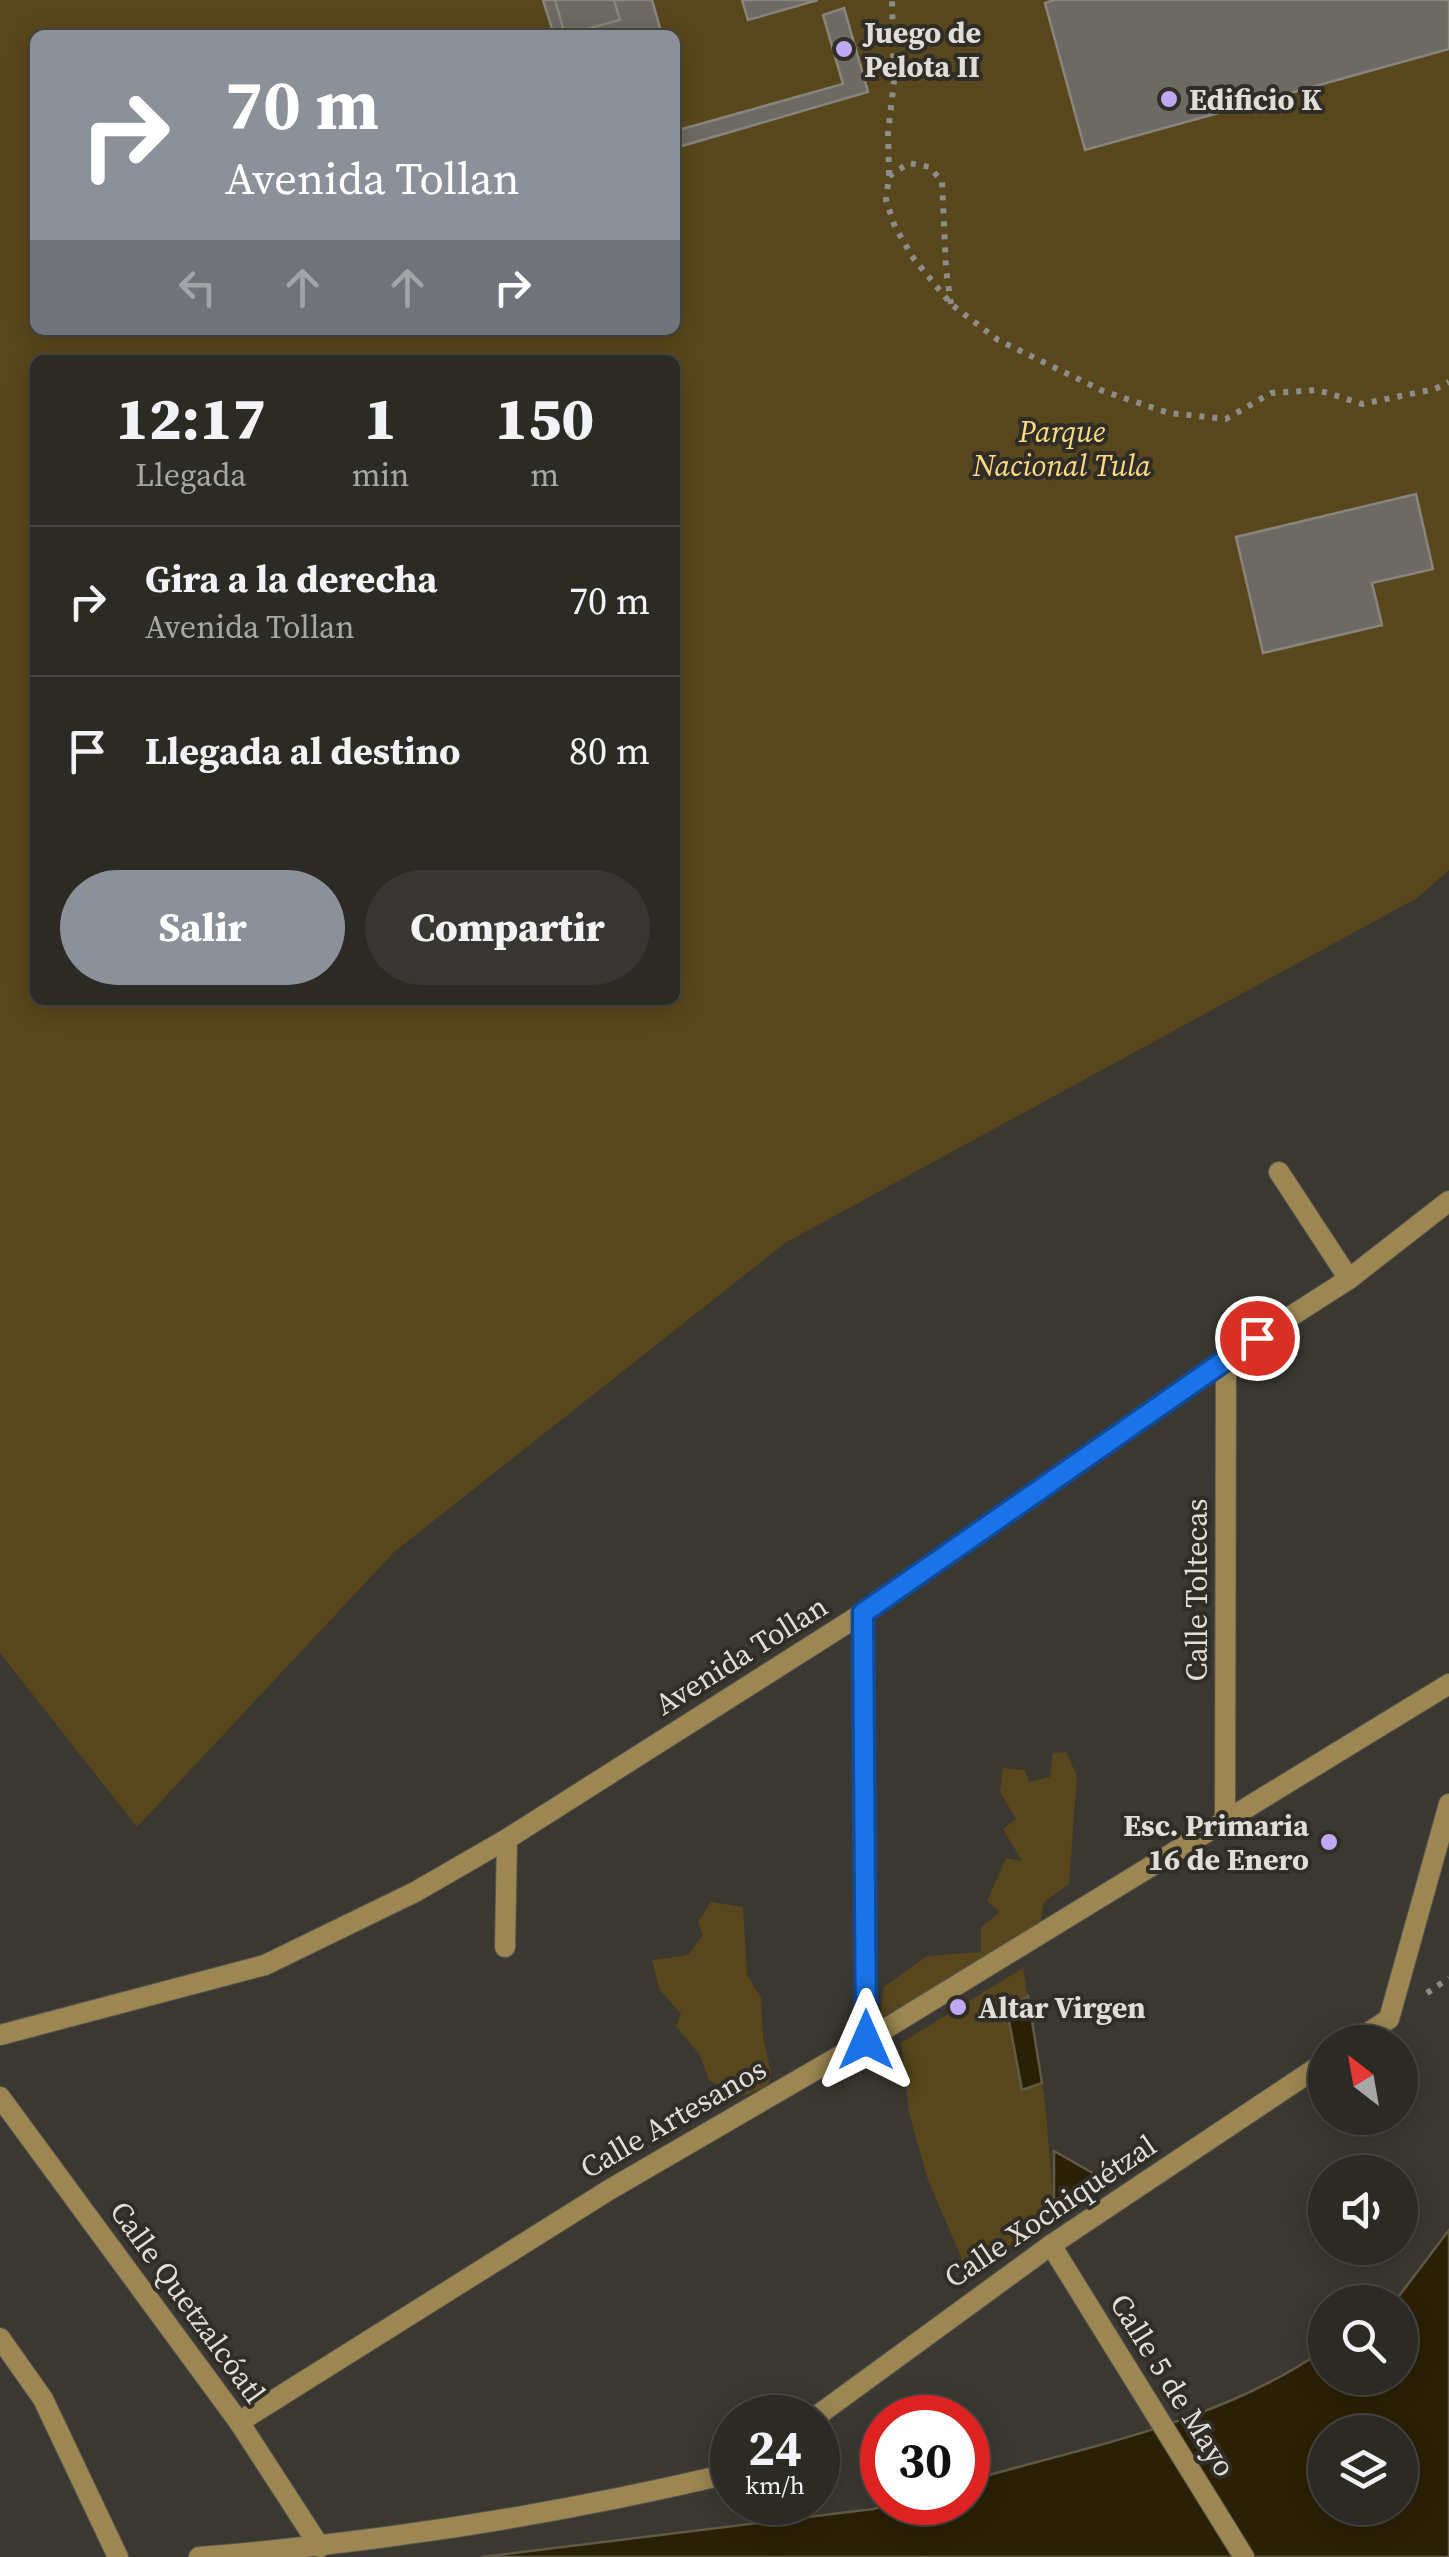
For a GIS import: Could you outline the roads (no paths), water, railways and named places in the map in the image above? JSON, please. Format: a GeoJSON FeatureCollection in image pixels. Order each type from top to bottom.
{"type":"FeatureCollection","features":[{"type":"Feature","properties":{"kind":"street"},"geometry":{"type":"LineString","coordinates":[[1280,1172],[1349,1279]]}},
{"type":"Feature","properties":{"kind":"street","name":"Avenida Tollan"},"geometry":{"type":"LineString","coordinates":[[0,2034],[265,1965],[415,1892],[507,1839],[863,1613],[1226,1358],[1349,1279],[1449,1200]]}},
{"type":"Feature","properties":{"kind":"street","name":"Calle Toltecas"},"geometry":{"type":"LineString","coordinates":[[1225,1822],[1226,1358]]}},
{"type":"Feature","properties":{"kind":"street"},"geometry":{"type":"LineString","coordinates":[[863,1613],[866,2040]]}},
{"type":"Feature","properties":{"kind":"street","name":"Calle Artesanos"},"geometry":{"type":"LineString","coordinates":[[239,2422],[609,2190],[866,2040],[1449,1684]]}},
{"type":"Feature","properties":{"kind":"street"},"geometry":{"type":"LineString","coordinates":[[1380,2025],[1389,2019],[1449,1804]]}},
{"type":"Feature","properties":{"kind":"street"},"geometry":{"type":"LineString","coordinates":[[505,1948],[507,1839]]}},
{"type":"Feature","properties":{"kind":"street","name":"Calle Xochiquétzal"},"geometry":{"type":"LineString","coordinates":[[840,2399],[1051,2244],[1308,2073]]}},
{"type":"Feature","properties":{"kind":"street","name":"Calle Quetzalcóatl"},"geometry":{"type":"LineString","coordinates":[[0,2097],[239,2422],[320,2548]]}},
{"type":"Feature","properties":{"kind":"street","name":"Calle 5 de Mayo"},"geometry":{"type":"LineString","coordinates":[[1051,2244],[1244,2557]]}},
{"type":"Feature","properties":{"kind":"street"},"geometry":{"type":"LineString","coordinates":[[0,2338],[43,2399],[118,2557]]}},
{"type":"Feature","properties":{"kind":"street"},"geometry":{"type":"LineString","coordinates":[[199,2557],[320,2548],[652,2492],[710,2478]]}},
{"type":"Feature","properties":{"kind":"place","name":"Juego de Pelota II"},"geometry":{"type":"Point","coordinates":[844,49]}},
{"type":"Feature","properties":{"kind":"place","name":"Edificio K"},"geometry":{"type":"Point","coordinates":[1169,99]}},
{"type":"Feature","properties":{"kind":"place","name":"Esc. Primaria 16 de Enero"},"geometry":{"type":"Point","coordinates":[1329,1842]}},
{"type":"Feature","properties":{"kind":"place","name":"Altar Virgen"},"geometry":{"type":"Point","coordinates":[958,2007]}},
{"type":"Feature","properties":{"kind":"park label","name":"Parque Nacional Tula"},"geometry":{"type":"Point","coordinates":[1062,448]}}]}
